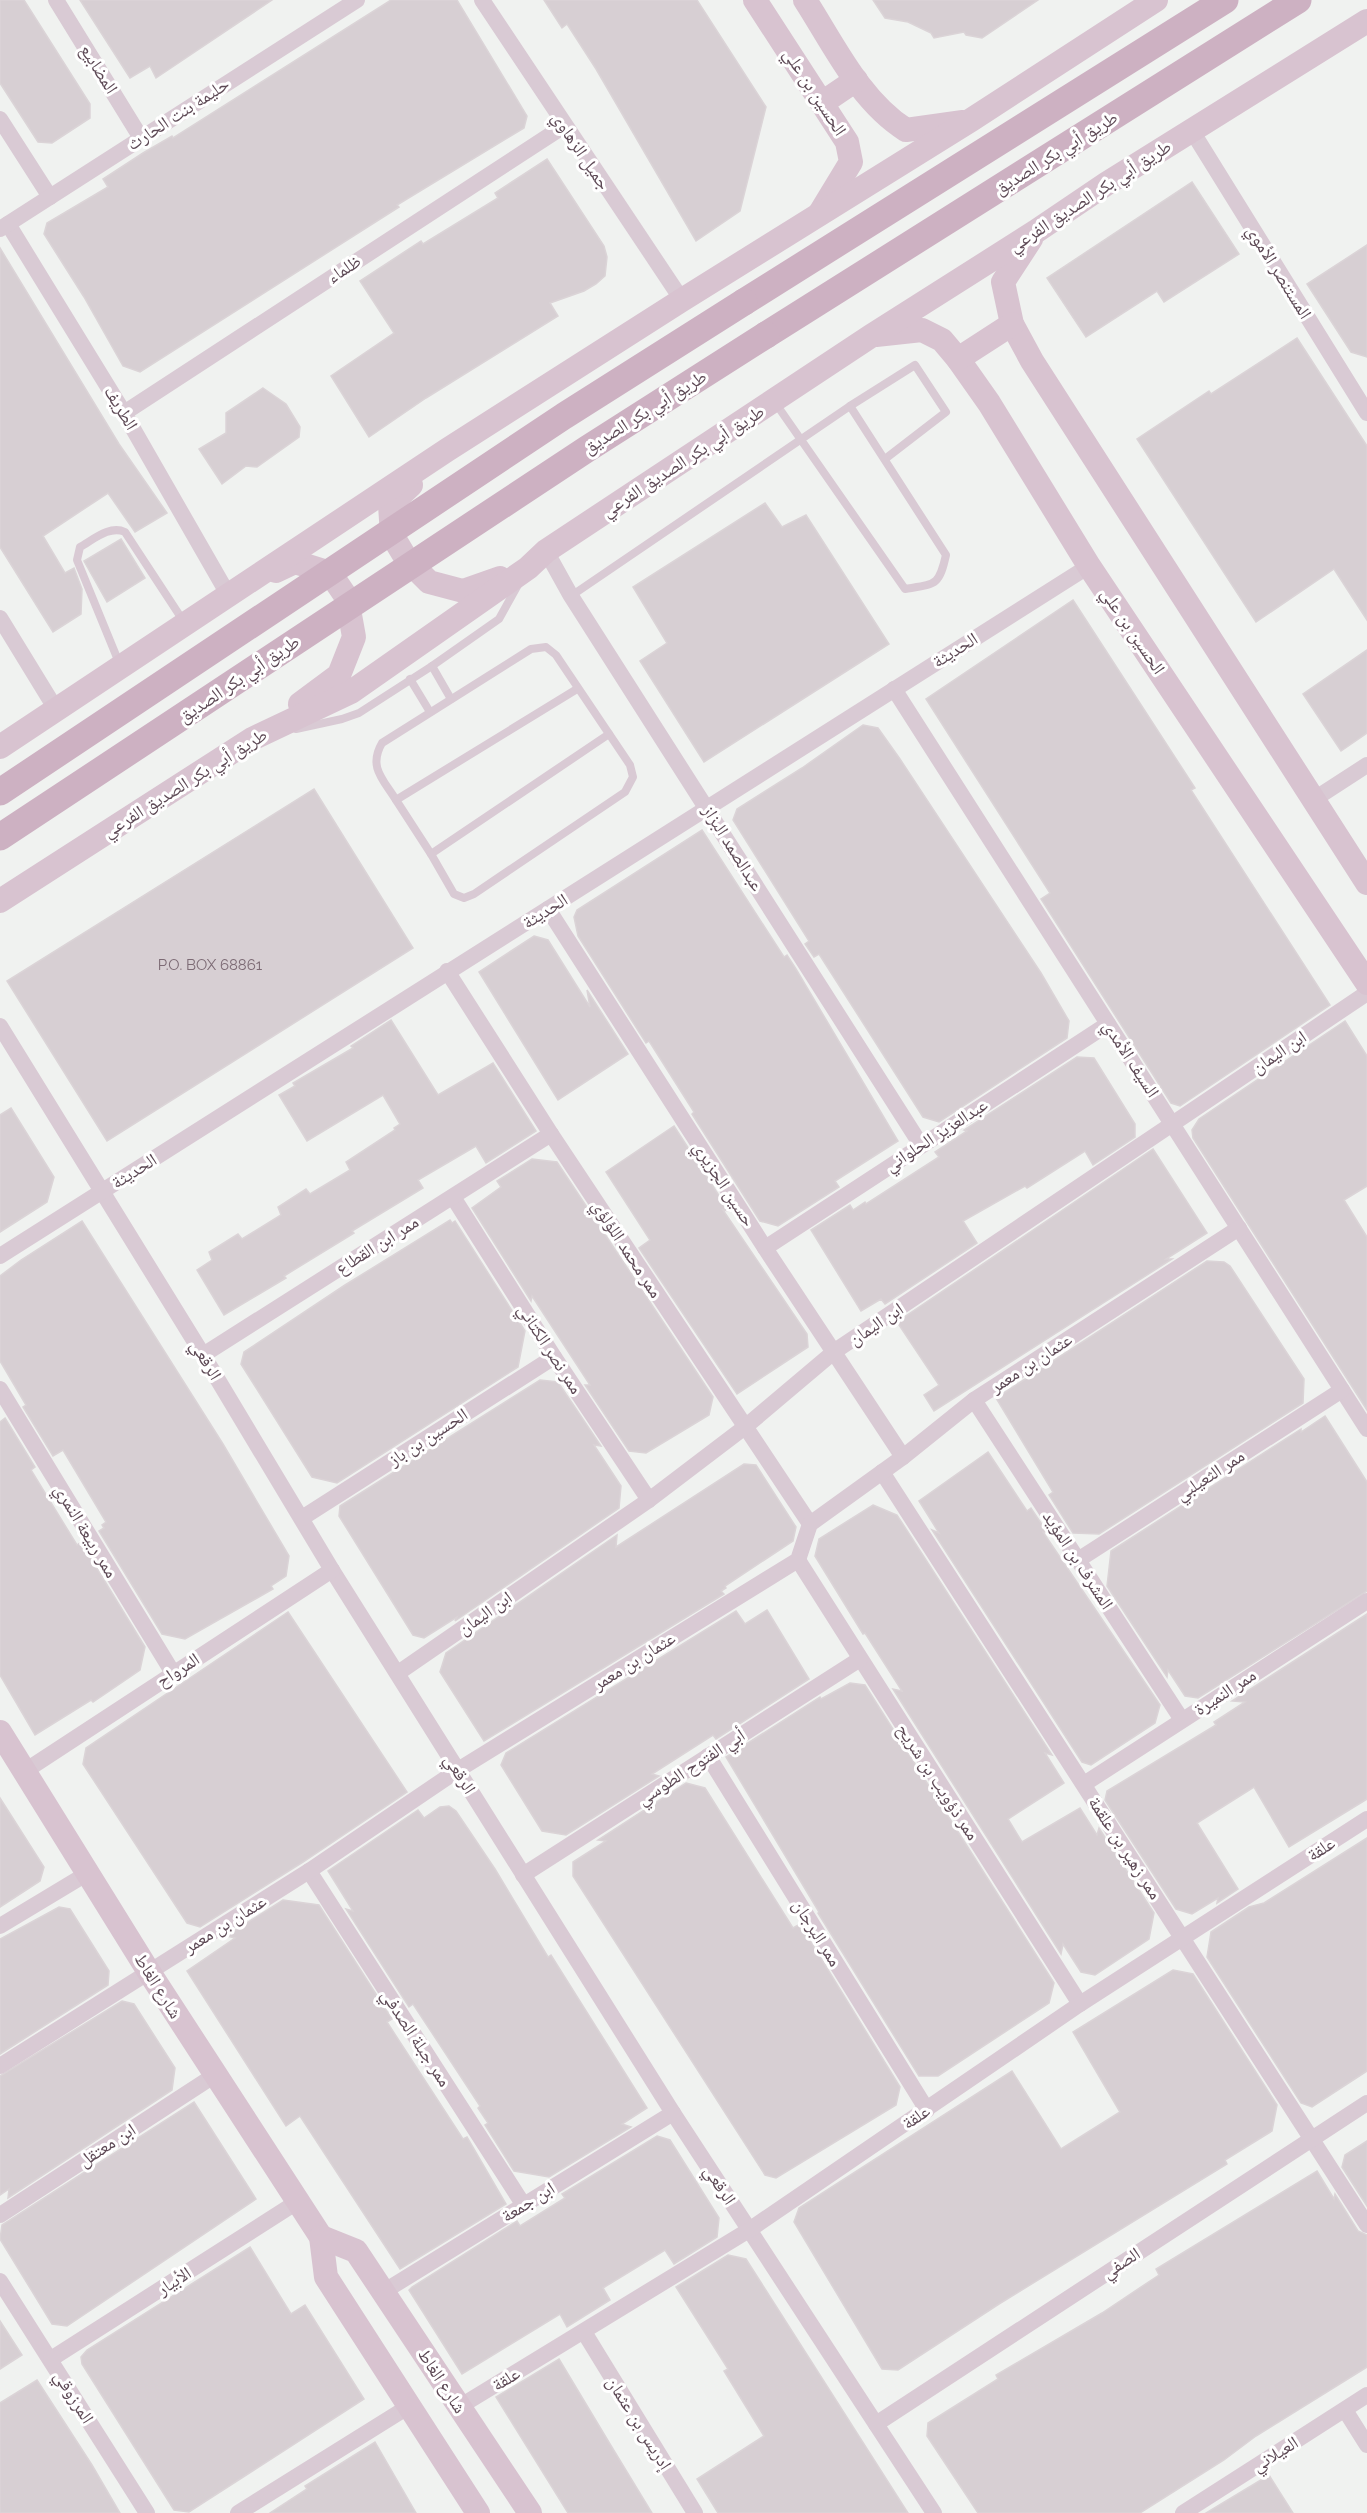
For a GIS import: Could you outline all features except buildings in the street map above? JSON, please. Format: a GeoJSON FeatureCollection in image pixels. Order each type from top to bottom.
{"type":"FeatureCollection","features":[{"type":"Feature","properties":{"kind":"main road"},"geometry":{"type":"LineString","coordinates":[[0,792],[544,430],[1225,0]]}},
{"type":"Feature","properties":{"kind":"main road","name":"طريق أبي بكر الصديق"},"geometry":{"type":"LineString","coordinates":[[0,837],[587,449],[1298,0]]}},
{"type":"Feature","properties":{"kind":"street","name":"المضابيع"},"geometry":{"type":"LineString","coordinates":[[56,0],[141,138]]}},
{"type":"Feature","properties":{"kind":"street","name":"حليمة بنت الحارث"},"geometry":{"type":"LineString","coordinates":[[4,226],[357,0]]}},
{"type":"Feature","properties":{"kind":"street","name":"جميل الزهاوي"},"geometry":{"type":"LineString","coordinates":[[482,0],[682,300]]}},
{"type":"Feature","properties":{"kind":"street","name":"الحسين بن علي"},"geometry":{"type":"LineString","coordinates":[[755,0],[847,142],[851,162],[817,218]]}},
{"type":"Feature","properties":{"kind":"street"},"geometry":{"type":"LineString","coordinates":[[805,0],[856,80],[887,118],[906,130],[971,120]]}},
{"type":"Feature","properties":{"kind":"street"},"geometry":{"type":"LineString","coordinates":[[0,747],[121,669],[447,450],[971,120],[1147,3]]}},
{"type":"Feature","properties":{"kind":"street","name":"طريق أبي بكر الصديق الفرعي"},"geometry":{"type":"LineString","coordinates":[[0,901],[252,738],[351,692],[528,568],[546,551],[871,336],[1106,184],[1367,21]]}},
{"type":"Feature","properties":{"kind":"street"},"geometry":{"type":"LineString","coordinates":[[822,103],[856,80]]}},
{"type":"Feature","properties":{"kind":"street"},"geometry":{"type":"LineString","coordinates":[[0,118],[50,197]]}},
{"type":"Feature","properties":{"kind":"street","name":"ظلماء"},"geometry":{"type":"LineString","coordinates":[[124,413],[564,126]]}},
{"type":"Feature","properties":{"kind":"street","name":"المستنصر الأموي"},"geometry":{"type":"LineString","coordinates":[[1192,131],[1360,388],[1367,413]]}},
{"type":"Feature","properties":{"kind":"street","name":"الطريف"},"geometry":{"type":"LineString","coordinates":[[4,226],[124,413],[229,596]]}},
{"type":"Feature","properties":{"kind":"street"},"geometry":{"type":"LineString","coordinates":[[1035,232],[1003,282],[1012,324],[1032,361],[1367,883]]}},
{"type":"Feature","properties":{"kind":"street"},"geometry":{"type":"LineString","coordinates":[[958,359],[1012,324]]}},
{"type":"Feature","properties":{"kind":"street","name":"الحسين بن علي"},"geometry":{"type":"LineString","coordinates":[[871,336],[922,330],[942,340],[958,359],[989,404],[1089,566],[1367,983]]}},
{"type":"Feature","properties":{"kind":"street"},"geometry":{"type":"LineString","coordinates":[[447,450],[390,505],[392,535],[406,560],[429,582],[463,591],[528,568]]}},
{"type":"Feature","properties":{"kind":"street","name":"عبدالصمد البزاز"},"geometry":{"type":"LineString","coordinates":[[546,551],[571,596],[921,1145]]}},
{"type":"Feature","properties":{"kind":"street"},"geometry":{"type":"LineString","coordinates":[[229,596],[295,562],[313,567],[330,573],[347,598],[354,637],[339,675],[252,738]]}},
{"type":"Feature","properties":{"kind":"street","name":"الحديثة"},"geometry":{"type":"LineString","coordinates":[[0,1256],[1089,566]]}},
{"type":"Feature","properties":{"kind":"street"},"geometry":{"type":"LineString","coordinates":[[0,618],[57,711]]}},
{"type":"Feature","properties":{"kind":"street","name":"السيف الأمدي"},"geometry":{"type":"LineString","coordinates":[[894,689],[1367,1429]]}},
{"type":"Feature","properties":{"kind":"street"},"geometry":{"type":"LineString","coordinates":[[1313,800],[1367,765]]}},
{"type":"Feature","properties":{"kind":"street","name":"حسين الجزيري"},"geometry":{"type":"LineString","coordinates":[[548,909],[765,1248],[903,1457]]}},
{"type":"Feature","properties":{"kind":"street","name":"ممر محمد اللؤلؤي"},"geometry":{"type":"LineString","coordinates":[[447,971],[551,1134],[810,1524]]}},
{"type":"Feature","properties":{"kind":"street","name":"ابن اليمان"},"geometry":{"type":"LineString","coordinates":[[398,1673],[649,1500],[745,1427],[835,1351],[1367,993]]}},
{"type":"Feature","properties":{"kind":"street","name":"عبدالعزيز الحلواني"},"geometry":{"type":"LineString","coordinates":[[765,1248],[1108,1024]]}},
{"type":"Feature","properties":{"kind":"street","name":"الرقعي"},"geometry":{"type":"LineString","coordinates":[[0,1026],[203,1355],[332,1570],[523,1875],[673,2113],[934,2513]]}},
{"type":"Feature","properties":{"kind":"street","name":"ممر ابن القطاع"},"geometry":{"type":"LineString","coordinates":[[203,1355],[551,1134]]}},
{"type":"Feature","properties":{"kind":"street","name":"ممر نصر الكتاني"},"geometry":{"type":"LineString","coordinates":[[453,1197],[554,1357],[649,1500]]}},
{"type":"Feature","properties":{"kind":"street","name":"عثمان بن معمر"},"geometry":{"type":"LineString","coordinates":[[810,1524],[903,1457],[975,1400],[1239,1228]]}},
{"type":"Feature","properties":{"kind":"street","name":"الحسين بن باز"},"geometry":{"type":"LineString","coordinates":[[302,1518],[554,1357]]}},
{"type":"Feature","properties":{"kind":"street","name":"ممر ربيعة النمري"},"geometry":{"type":"LineString","coordinates":[[0,1389],[173,1673]]}},
{"type":"Feature","properties":{"kind":"street","name":"ممر الثعيلبي"},"geometry":{"type":"LineString","coordinates":[[1078,1560],[1342,1390]]}},
{"type":"Feature","properties":{"kind":"street","name":"المشرف بن المؤيد"},"geometry":{"type":"LineString","coordinates":[[975,1400],[1182,1720]]}},
{"type":"Feature","properties":{"kind":"street","name":"ممر زهير بن علقمة"},"geometry":{"type":"LineString","coordinates":[[882,1472],[1367,2225]]}},
{"type":"Feature","properties":{"kind":"street"},"geometry":{"type":"LineString","coordinates":[[798,1560],[810,1524]]}},
{"type":"Feature","properties":{"kind":"street","name":"عثمان بن معمر"},"geometry":{"type":"LineString","coordinates":[[0,2066],[309,1871],[458,1770],[798,1560]]}},
{"type":"Feature","properties":{"kind":"street","name":"ممر ذؤويب بن شريح"},"geometry":{"type":"LineString","coordinates":[[798,1560],[1080,2004]]}},
{"type":"Feature","properties":{"kind":"street","name":"المرواح"},"geometry":{"type":"LineString","coordinates":[[25,1771],[332,1570]]}},
{"type":"Feature","properties":{"kind":"street","name":"ممر النميرة"},"geometry":{"type":"LineString","coordinates":[[1084,1784],[1367,1601]]}},
{"type":"Feature","properties":{"kind":"street","name":"أبي الفتوح الطوسي"},"geometry":{"type":"LineString","coordinates":[[523,1875],[860,1659]]}},
{"type":"Feature","properties":{"kind":"street","name":"شارع الغاط"},"geometry":{"type":"LineString","coordinates":[[0,1732],[148,1972],[321,2237],[326,2277],[478,2513]]}},
{"type":"Feature","properties":{"kind":"street","name":"ممر البرجان"},"geometry":{"type":"LineString","coordinates":[[708,1756],[927,2110]]}},
{"type":"Feature","properties":{"kind":"street","name":"علقة"},"geometry":{"type":"LineString","coordinates":[[459,2407],[749,2230],[1080,2004],[1367,1819]]}},
{"type":"Feature","properties":{"kind":"street","name":"ممر جبلة الصدفي"},"geometry":{"type":"LineString","coordinates":[[309,1871],[523,2204]]}},
{"type":"Feature","properties":{"kind":"street"},"geometry":{"type":"LineString","coordinates":[[0,1926],[88,1873]]}},
{"type":"Feature","properties":{"kind":"street","name":"ابن معتقل"},"geometry":{"type":"LineString","coordinates":[[0,2215],[215,2075]]}},
{"type":"Feature","properties":{"kind":"street","name":"الصفي"},"geometry":{"type":"LineString","coordinates":[[876,2424],[1367,2103]]}},
{"type":"Feature","properties":{"kind":"street","name":"ابن جمعة"},"geometry":{"type":"LineString","coordinates":[[383,2292],[673,2113]]}},
{"type":"Feature","properties":{"kind":"street","name":"الأبيار"},"geometry":{"type":"LineString","coordinates":[[51,2359],[297,2202]]}},
{"type":"Feature","properties":{"kind":"street","name":"شارع الغاط"},"geometry":{"type":"LineString","coordinates":[[321,2237],[356,2251],[530,2513]]}},
{"type":"Feature","properties":{"kind":"street","name":"المرزوقي"},"geometry":{"type":"LineString","coordinates":[[0,2281],[147,2513]]}},
{"type":"Feature","properties":{"kind":"street","name":"إدريس بن عثمان"},"geometry":{"type":"LineString","coordinates":[[584,2332],[695,2513]]}},
{"type":"Feature","properties":{"kind":"street","name":"العيلاني"},"geometry":{"type":"LineString","coordinates":[[1187,2512],[1367,2395]]}},
{"type":"Feature","properties":{"kind":"street"},"geometry":{"type":"LineString","coordinates":[[238,2513],[411,2406]]}},
{"type":"Feature","properties":{"kind":"street"},"geometry":{"type":"LineString","coordinates":[[1345,2410],[1367,2445]]}},
{"type":"Feature","properties":{"kind":"lane"},"geometry":{"type":"LineString","coordinates":[[571,596],[801,438],[915,365],[946,412],[885,459]]}},
{"type":"Feature","properties":{"kind":"lane"},"geometry":{"type":"LineString","coordinates":[[774,401],[905,589],[932,585],[942,575],[946,555],[850,406]]}},
{"type":"Feature","properties":{"kind":"lane"},"geometry":{"type":"LineString","coordinates":[[121,669],[77,560],[80,547],[110,530],[118,529],[125,532],[185,625]]}},
{"type":"Feature","properties":{"kind":"lane"},"geometry":{"type":"LineString","coordinates":[[252,738],[342,719],[359,713],[499,619],[528,568]]}},
{"type":"Feature","properties":{"kind":"lane"},"geometry":{"type":"LineString","coordinates":[[546,647],[556,655],[577,689],[630,765],[633,777],[625,792],[474,894],[464,898],[454,894],[375,766],[375,755],[382,743],[531,649],[546,647]]}},
{"type":"Feature","properties":{"kind":"lane"},"geometry":{"type":"LineString","coordinates":[[432,666],[452,699]]}},
{"type":"Feature","properties":{"kind":"lane"},"geometry":{"type":"LineString","coordinates":[[410,679],[430,712]]}},
{"type":"Feature","properties":{"kind":"lane"},"geometry":{"type":"LineString","coordinates":[[396,800],[577,689]]}},
{"type":"Feature","properties":{"kind":"lane"},"geometry":{"type":"LineString","coordinates":[[431,854],[609,734]]}}]}
